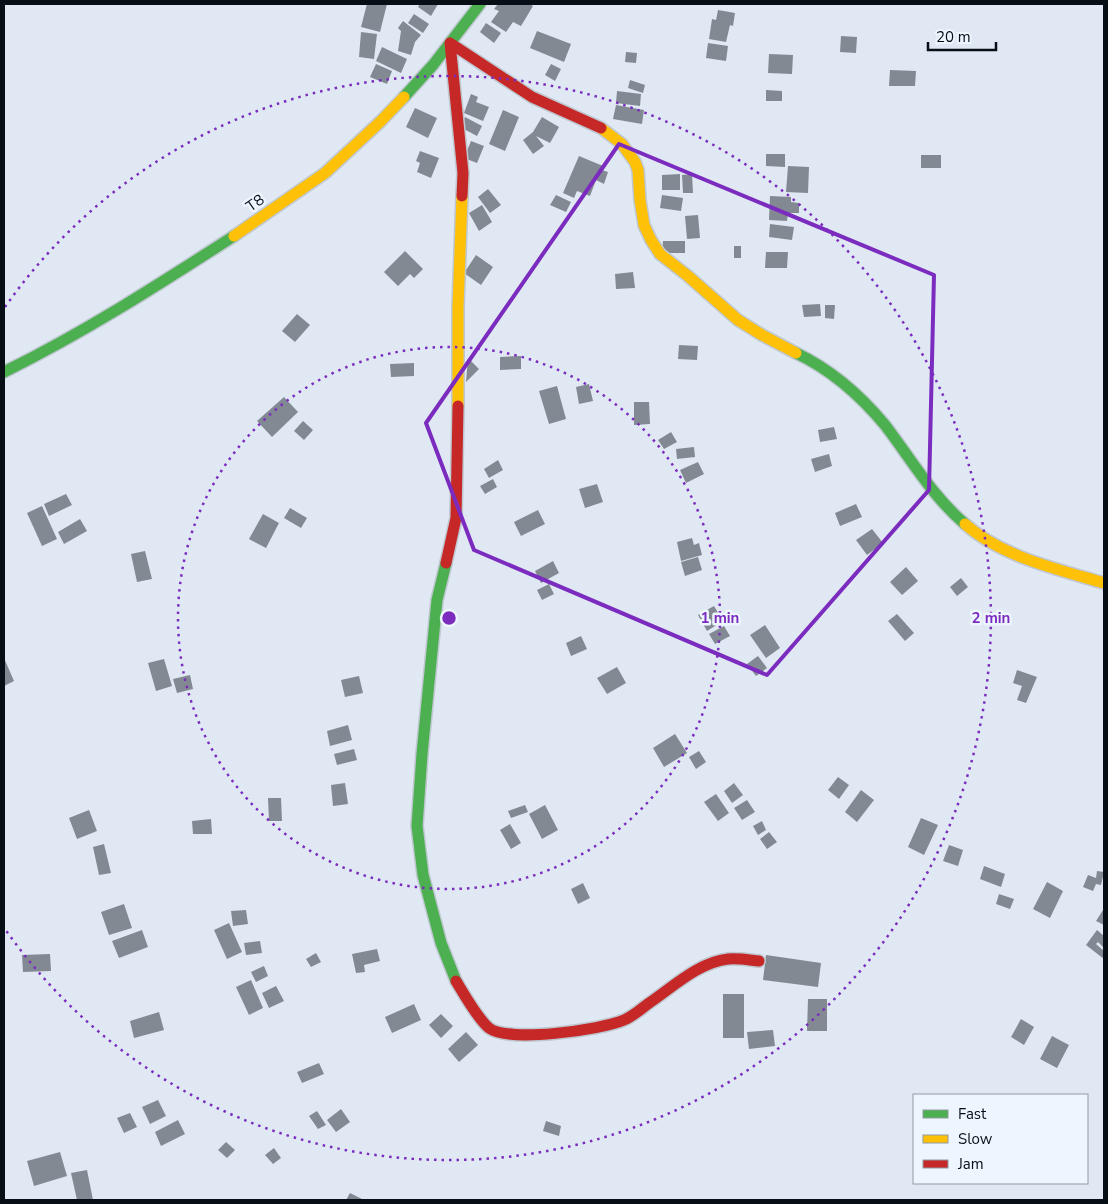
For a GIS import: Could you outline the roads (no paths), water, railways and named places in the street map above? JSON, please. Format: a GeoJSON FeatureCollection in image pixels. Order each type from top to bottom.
{"type":"FeatureCollection","features":[{"type":"Feature","properties":{"kind":"street","name":"T8"},"geometry":{"type":"LineString","coordinates":[[4,372],[46,351],[142,296],[252,224],[325,173],[380,122],[433,65],[480,4]]}},
{"type":"Feature","properties":{"kind":"street"},"geometry":{"type":"LineString","coordinates":[[450,43],[533,97],[586,119],[620,142],[630,154],[638,169],[640,205],[643,220],[649,239],[661,255],[692,279],[738,320],[828,370],[843,382],[866,404],[936,494],[970,529],[1006,550],[1104,583]]}},
{"type":"Feature","properties":{"kind":"street"},"geometry":{"type":"LineString","coordinates":[[450,43],[463,173],[458,307],[456,518],[437,600],[417,826],[423,875],[441,944],[452,973],[469,1002],[488,1028],[502,1034],[544,1034],[580,1030],[626,1020],[708,964],[729,959],[759,961]]}}]}
